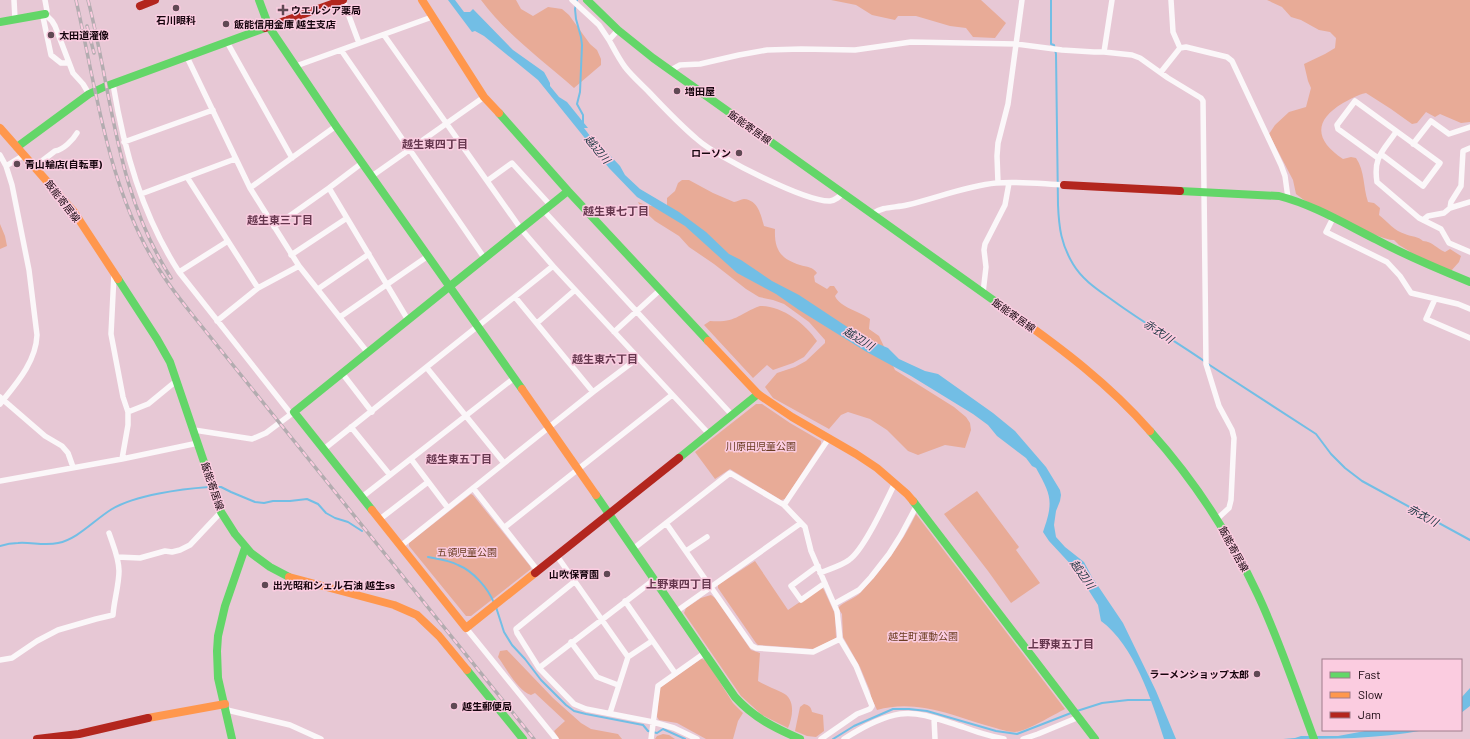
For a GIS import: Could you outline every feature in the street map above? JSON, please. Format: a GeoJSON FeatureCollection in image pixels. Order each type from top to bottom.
{"type":"FeatureCollection","features":[{"type":"Feature","properties":{"kind":"street"},"geometry":{"type":"LineString","coordinates":[[14,0],[15,19]]}},
{"type":"Feature","properties":{"kind":"street"},"geometry":{"type":"LineString","coordinates":[[0,22],[42,15],[47,11],[45,0]]}},
{"type":"Feature","properties":{"kind":"street"},"geometry":{"type":"LineString","coordinates":[[140,6],[155,0]]}},
{"type":"Feature","properties":{"kind":"street"},"geometry":{"type":"LineString","coordinates":[[259,0],[269,27],[336,126],[549,427],[706,652],[735,697],[756,717],[772,727],[800,739]]}},
{"type":"Feature","properties":{"kind":"street"},"geometry":{"type":"LineString","coordinates":[[18,147],[89,94],[343,0],[359,43]]}},
{"type":"Feature","properties":{"kind":"street"},"geometry":{"type":"LineString","coordinates":[[422,0],[484,98],[568,191],[758,394],[792,417],[866,461],[895,483],[917,505],[1095,739]]}},
{"type":"Feature","properties":{"kind":"street"},"geometry":{"type":"LineString","coordinates":[[572,0],[599,25],[625,67],[674,119],[699,142],[725,158],[780,186],[798,193],[830,201],[836,199],[844,193]]}},
{"type":"Feature","properties":{"kind":"street","name":"飯能寄居線"},"geometry":{"type":"LineString","coordinates":[[587,0],[618,30],[671,70],[1069,354],[1125,403],[1176,460],[1217,519],[1238,555],[1258,595],[1314,739]]}},
{"type":"Feature","properties":{"kind":"street"},"geometry":{"type":"LineString","coordinates":[[998,183],[998,143],[1008,104],[1022,0]]}},
{"type":"Feature","properties":{"kind":"street"},"geometry":{"type":"LineString","coordinates":[[1104,52],[1112,0]]}},
{"type":"Feature","properties":{"kind":"street"},"geometry":{"type":"LineString","coordinates":[[1171,0],[1173,32],[1180,48]]}},
{"type":"Feature","properties":{"kind":"street"},"geometry":{"type":"LineString","coordinates":[[42,15],[52,21],[55,26],[73,73],[83,84],[89,94]]}},
{"type":"Feature","properties":{"kind":"street"},"geometry":{"type":"LineString","coordinates":[[42,15],[51,55],[61,63],[69,63]]}},
{"type":"Feature","properties":{"kind":"street"},"geometry":{"type":"LineString","coordinates":[[296,66],[432,17]]}},
{"type":"Feature","properties":{"kind":"street"},"geometry":{"type":"LineString","coordinates":[[609,40],[618,30]]}},
{"type":"Feature","properties":{"kind":"street"},"geometry":{"type":"LineString","coordinates":[[384,34],[521,229],[575,290],[709,434]]}},
{"type":"Feature","properties":{"kind":"street"},"geometry":{"type":"LineString","coordinates":[[227,42],[292,158]]}},
{"type":"Feature","properties":{"kind":"street"},"geometry":{"type":"LineString","coordinates":[[671,70],[680,65],[700,64],[767,50],[854,50],[912,42],[1016,44],[1068,51],[1104,52],[1132,55],[1140,58],[1168,78],[1201,98],[1203,101],[1205,194],[1206,364],[1219,406],[1232,430],[1234,438],[1230,504],[1229,508],[1217,519]]}},
{"type":"Feature","properties":{"kind":"street"},"geometry":{"type":"LineString","coordinates":[[1161,72],[1180,48],[1186,47],[1228,57],[1232,61],[1286,176],[1288,198]]}},
{"type":"Feature","properties":{"kind":"street"},"geometry":{"type":"LineString","coordinates":[[341,50],[485,259]]}},
{"type":"Feature","properties":{"kind":"street"},"geometry":{"type":"LineString","coordinates":[[187,57],[250,188],[299,266],[368,352]]}},
{"type":"Feature","properties":{"kind":"street"},"geometry":{"type":"LineString","coordinates":[[113,84],[124,142],[140,194],[169,257],[179,272],[217,321],[402,545],[466,628],[556,739]]}},
{"type":"Feature","properties":{"kind":"street"},"geometry":{"type":"LineString","coordinates":[[372,176],[484,98]]}},
{"type":"Feature","properties":{"kind":"street"},"geometry":{"type":"LineString","coordinates":[[1355,101],[1396,132],[1440,163],[1424,186],[1338,129],[1337,125],[1355,101]]}},
{"type":"Feature","properties":{"kind":"street"},"geometry":{"type":"LineString","coordinates":[[124,142],[213,110]]}},
{"type":"Feature","properties":{"kind":"street"},"geometry":{"type":"LineString","coordinates":[[1413,144],[1431,121],[1449,134],[1470,127]]}},
{"type":"Feature","properties":{"kind":"street"},"geometry":{"type":"LineString","coordinates":[[250,188],[336,126]]}},
{"type":"Feature","properties":{"kind":"street","name":"飯能寄居線"},"geometry":{"type":"LineString","coordinates":[[0,128],[74,212],[157,339],[170,362],[222,512],[232,530],[245,548],[256,559],[294,579],[394,605],[417,615],[439,636],[523,739]]}},
{"type":"Feature","properties":{"kind":"street"},"geometry":{"type":"LineString","coordinates":[[1396,132],[1380,156],[1376,167],[1377,182],[1423,220],[1440,230],[1449,243],[1470,252]]}},
{"type":"Feature","properties":{"kind":"street"},"geometry":{"type":"LineString","coordinates":[[34,167],[55,151],[59,151],[73,139],[77,133]]}},
{"type":"Feature","properties":{"kind":"street"},"geometry":{"type":"LineString","coordinates":[[1450,208],[1451,202],[1461,186],[1463,151],[1470,148]]}},
{"type":"Feature","properties":{"kind":"street"},"geometry":{"type":"LineString","coordinates":[[0,155],[6,166],[12,185],[29,270],[37,335],[37,344],[21,378],[1,400],[45,436],[62,446],[68,453],[73,467]]}},
{"type":"Feature","properties":{"kind":"street"},"geometry":{"type":"LineString","coordinates":[[6,166],[24,155]]}},
{"type":"Feature","properties":{"kind":"street"},"geometry":{"type":"LineString","coordinates":[[140,194],[235,159]]}},
{"type":"Feature","properties":{"kind":"street"},"geometry":{"type":"LineString","coordinates":[[274,227],[362,163]]}},
{"type":"Feature","properties":{"kind":"street"},"geometry":{"type":"LineString","coordinates":[[487,181],[512,163],[551,206]]}},
{"type":"Feature","properties":{"kind":"street"},"geometry":{"type":"LineString","coordinates":[[187,177],[258,288]]}},
{"type":"Feature","properties":{"kind":"street"},"geometry":{"type":"LineString","coordinates":[[872,214],[880,209],[906,205],[954,192],[998,183],[1205,194],[1279,196],[1310,207],[1435,268],[1470,282]]}},
{"type":"Feature","properties":{"kind":"street"},"geometry":{"type":"LineString","coordinates":[[983,293],[986,267],[984,250],[985,244],[1005,205],[1009,183]]}},
{"type":"Feature","properties":{"kind":"street"},"geometry":{"type":"LineString","coordinates":[[329,188],[346,218],[388,284],[408,320]]}},
{"type":"Feature","properties":{"kind":"street"},"geometry":{"type":"LineString","coordinates":[[194,430],[252,439],[266,433],[293,413],[568,191]]}},
{"type":"Feature","properties":{"kind":"street"},"geometry":{"type":"LineString","coordinates":[[1423,220],[1428,216],[1444,213],[1450,208],[1470,202]]}},
{"type":"Feature","properties":{"kind":"street"},"geometry":{"type":"LineString","coordinates":[[544,211],[732,415]]}},
{"type":"Feature","properties":{"kind":"street"},"geometry":{"type":"LineString","coordinates":[[292,255],[346,218]]}},
{"type":"Feature","properties":{"kind":"street"},"geometry":{"type":"LineString","coordinates":[[1333,218],[1326,232],[1387,262],[1400,276],[1411,293],[1458,304],[1470,310]]}},
{"type":"Feature","properties":{"kind":"street"},"geometry":{"type":"LineString","coordinates":[[179,272],[228,241]]}},
{"type":"Feature","properties":{"kind":"street"},"geometry":{"type":"LineString","coordinates":[[318,289],[369,254]]}},
{"type":"Feature","properties":{"kind":"street"},"geometry":{"type":"LineString","coordinates":[[340,318],[428,256]]}},
{"type":"Feature","properties":{"kind":"street"},"geometry":{"type":"LineString","coordinates":[[217,321],[258,288],[299,266]]}},
{"type":"Feature","properties":{"kind":"street"},"geometry":{"type":"LineString","coordinates":[[324,449],[553,266]]}},
{"type":"Feature","properties":{"kind":"street"},"geometry":{"type":"LineString","coordinates":[[114,274],[111,334],[121,389],[128,412],[128,425],[122,459]]}},
{"type":"Feature","properties":{"kind":"street"},"geometry":{"type":"LineString","coordinates":[[537,323],[575,290]]}},
{"type":"Feature","properties":{"kind":"street"},"geometry":{"type":"LineString","coordinates":[[614,332],[660,290]]}},
{"type":"Feature","properties":{"kind":"street"},"geometry":{"type":"LineString","coordinates":[[515,297],[593,392]]}},
{"type":"Feature","properties":{"kind":"street"},"geometry":{"type":"LineString","coordinates":[[1435,299],[1426,319],[1470,338]]}},
{"type":"Feature","properties":{"kind":"street"},"geometry":{"type":"LineString","coordinates":[[402,545],[593,392],[638,358]]}},
{"type":"Feature","properties":{"kind":"street"},"geometry":{"type":"LineString","coordinates":[[427,368],[504,463]]}},
{"type":"Feature","properties":{"kind":"street"},"geometry":{"type":"LineString","coordinates":[[342,373],[372,412]]}},
{"type":"Feature","properties":{"kind":"street"},"geometry":{"type":"LineString","coordinates":[[362,497],[514,378]]}},
{"type":"Feature","properties":{"kind":"street"},"geometry":{"type":"LineString","coordinates":[[128,412],[148,404],[176,381]]}},
{"type":"Feature","properties":{"kind":"street"},"geometry":{"type":"LineString","coordinates":[[505,527],[672,394]]}},
{"type":"Feature","properties":{"kind":"street"},"geometry":{"type":"LineString","coordinates":[[466,628],[758,394]]}},
{"type":"Feature","properties":{"kind":"street"},"geometry":{"type":"LineString","coordinates":[[352,427],[390,475]]}},
{"type":"Feature","properties":{"kind":"street"},"geometry":{"type":"LineString","coordinates":[[784,505],[829,438]]}},
{"type":"Feature","properties":{"kind":"street"},"geometry":{"type":"LineString","coordinates":[[0,481],[50,473],[73,467],[122,459],[198,443]]}},
{"type":"Feature","properties":{"kind":"street"},"geometry":{"type":"LineString","coordinates":[[411,459],[448,508]]}},
{"type":"Feature","properties":{"kind":"street"},"geometry":{"type":"LineString","coordinates":[[633,549],[730,473],[784,505],[805,528],[811,551],[837,611],[840,639],[856,666],[872,706],[870,709],[857,714],[821,739]]}},
{"type":"Feature","properties":{"kind":"street"},"geometry":{"type":"LineString","coordinates":[[380,520],[428,482]]}},
{"type":"Feature","properties":{"kind":"street"},"geometry":{"type":"LineString","coordinates":[[820,572],[848,560],[855,554],[864,541],[895,483]]}},
{"type":"Feature","properties":{"kind":"street"},"geometry":{"type":"LineString","coordinates":[[473,488],[538,571]]}},
{"type":"Feature","properties":{"kind":"street"},"geometry":{"type":"LineString","coordinates":[[834,604],[859,590],[871,576],[889,554],[917,505]]}},
{"type":"Feature","properties":{"kind":"street"},"geometry":{"type":"LineString","coordinates":[[117,557],[140,558],[165,551],[172,552],[180,550],[190,545],[222,512]]}},
{"type":"Feature","properties":{"kind":"street"},"geometry":{"type":"LineString","coordinates":[[666,523],[752,646],[756,648],[813,652],[840,639]]}},
{"type":"Feature","properties":{"kind":"street"},"geometry":{"type":"LineString","coordinates":[[677,611],[801,523]]}},
{"type":"Feature","properties":{"kind":"street"},"geometry":{"type":"LineString","coordinates":[[0,660],[12,658],[37,641],[58,630],[96,618],[113,615],[119,570],[117,557],[109,533]]}},
{"type":"Feature","properties":{"kind":"street"},"geometry":{"type":"LineString","coordinates":[[686,551],[707,537]]}},
{"type":"Feature","properties":{"kind":"street"},"geometry":{"type":"LineString","coordinates":[[232,739],[217,666],[221,619],[226,597],[245,548]]}},
{"type":"Feature","properties":{"kind":"street"},"geometry":{"type":"LineString","coordinates":[[557,556],[628,658]]}},
{"type":"Feature","properties":{"kind":"street"},"geometry":{"type":"LineString","coordinates":[[818,566],[791,586],[801,600],[825,583]]}},
{"type":"Feature","properties":{"kind":"street"},"geometry":{"type":"LineString","coordinates":[[539,668],[655,579]]}},
{"type":"Feature","properties":{"kind":"street"},"geometry":{"type":"LineString","coordinates":[[574,582],[516,629],[539,668],[574,704],[586,708],[610,712],[653,725],[674,728],[697,739]]}},
{"type":"Feature","properties":{"kind":"street"},"geometry":{"type":"LineString","coordinates":[[625,601],[675,673]]}},
{"type":"Feature","properties":{"kind":"street"},"geometry":{"type":"LineString","coordinates":[[610,712],[628,658],[652,641]]}},
{"type":"Feature","properties":{"kind":"street"},"geometry":{"type":"LineString","coordinates":[[571,642],[597,678],[618,685]]}},
{"type":"Feature","properties":{"kind":"street"},"geometry":{"type":"LineString","coordinates":[[651,738],[658,686],[706,652]]}},
{"type":"Feature","properties":{"kind":"street"},"geometry":{"type":"LineString","coordinates":[[37,739],[79,734],[154,716],[226,707],[290,725],[321,739]]}},
{"type":"Feature","properties":{"kind":"street"},"geometry":{"type":"LineString","coordinates":[[844,739],[866,726],[886,717],[904,714],[934,718],[984,737],[1004,739]]}},
{"type":"Feature","properties":{"kind":"street"},"geometry":{"type":"LineString","coordinates":[[1023,739],[1038,737],[1078,716]]}},
{"type":"Feature","properties":{"kind":"street"},"geometry":{"type":"LineString","coordinates":[[934,718],[935,739]]}},
{"type":"Feature","properties":{"kind":"green space"},"geometry":{"type":"Polygon","coordinates":[[[481,0],[516,0],[521,9],[533,16],[548,7],[562,9],[569,15],[590,44],[597,50],[601,59],[601,65],[574,88],[513,35],[481,0]]]}},
{"type":"Feature","properties":{"kind":"green space"},"geometry":{"type":"Polygon","coordinates":[[[831,0],[981,0],[1006,23],[995,38],[973,37],[966,28],[950,26],[916,16],[898,16],[895,20],[872,15],[856,5],[831,0]]]}},
{"type":"Feature","properties":{"kind":"green space"},"geometry":{"type":"Polygon","coordinates":[[[1267,0],[1470,0],[1470,122],[1461,123],[1440,114],[1435,117],[1426,112],[1417,123],[1412,124],[1366,93],[1343,103],[1333,110],[1322,124],[1321,131],[1327,145],[1343,159],[1351,157],[1356,158],[1361,168],[1368,202],[1374,203],[1380,208],[1379,215],[1391,226],[1401,233],[1417,237],[1445,252],[1450,249],[1461,256],[1459,262],[1451,271],[1415,256],[1394,240],[1387,239],[1364,230],[1304,200],[1296,194],[1293,180],[1269,134],[1275,125],[1289,112],[1306,107],[1311,88],[1304,64],[1335,48],[1336,38],[1330,32],[1319,30],[1301,20],[1291,17],[1282,7],[1267,0]]]}},
{"type":"Feature","properties":{"kind":"green space"},"geometry":{"type":"Polygon","coordinates":[[[682,180],[689,180],[734,202],[744,199],[753,202],[762,217],[764,226],[775,229],[777,248],[783,257],[793,263],[814,270],[817,273],[814,276],[815,282],[827,289],[830,286],[834,286],[838,292],[835,296],[837,300],[845,306],[870,319],[869,329],[879,336],[895,370],[954,407],[966,417],[970,423],[971,430],[965,448],[945,445],[918,455],[908,451],[887,430],[870,419],[848,412],[841,415],[829,429],[773,398],[765,387],[777,373],[795,367],[806,361],[825,343],[825,340],[809,322],[784,304],[759,297],[746,289],[689,247],[679,236],[655,221],[641,208],[638,202],[652,206],[667,205],[667,198],[675,191],[678,183],[682,180]]]}},
{"type":"Feature","properties":{"kind":"green space"},"geometry":{"type":"Polygon","coordinates":[[[0,224],[7,246],[0,249],[0,224]]]}},
{"type":"Feature","properties":{"kind":"green space"},"geometry":{"type":"Polygon","coordinates":[[[760,306],[784,312],[800,322],[817,341],[804,357],[793,363],[773,370],[767,365],[753,378],[704,325],[710,321],[726,321],[732,319],[760,306]]]}},
{"type":"Feature","properties":{"kind":"green space","name":"川原田児童公園"},"geometry":{"type":"Polygon","coordinates":[[[756,404],[762,404],[790,423],[821,441],[821,444],[785,499],[781,500],[730,469],[715,479],[695,452],[756,404]]]}},
{"type":"Feature","properties":{"kind":"green space"},"geometry":{"type":"Polygon","coordinates":[[[977,491],[1019,547],[1016,550],[1040,583],[1011,603],[944,514],[977,491]]]}},
{"type":"Feature","properties":{"kind":"green space","name":"五領児童公園"},"geometry":{"type":"Polygon","coordinates":[[[471,494],[531,569],[471,616],[466,616],[409,546],[409,543],[471,494]]]}},
{"type":"Feature","properties":{"kind":"green space","name":"越生町運動公園"},"geometry":{"type":"Polygon","coordinates":[[[916,514],[1065,709],[1033,726],[1015,732],[932,709],[905,706],[877,710],[860,667],[843,637],[842,614],[838,608],[859,594],[877,574],[892,555],[911,525],[916,514]]]}},
{"type":"Feature","properties":{"kind":"green space"},"geometry":{"type":"Polygon","coordinates":[[[755,561],[788,610],[822,587],[835,614],[836,638],[814,649],[758,645],[718,588],[718,585],[755,561]]]}},
{"type":"Feature","properties":{"kind":"green space"},"geometry":{"type":"Polygon","coordinates":[[[711,595],[715,598],[751,650],[760,653],[758,681],[781,692],[789,698],[792,713],[788,728],[762,715],[741,696],[684,613],[686,608],[701,598],[711,595]]]}},
{"type":"Feature","properties":{"kind":"green space"},"geometry":{"type":"Polygon","coordinates":[[[507,650],[553,698],[581,723],[591,729],[618,734],[622,739],[559,739],[554,731],[565,721],[535,693],[531,695],[521,689],[498,657],[500,651],[507,650]]]}},
{"type":"Feature","properties":{"kind":"green space"},"geometry":{"type":"Polygon","coordinates":[[[701,659],[706,660],[733,703],[743,713],[738,721],[733,739],[706,739],[677,723],[659,720],[657,717],[659,690],[661,687],[701,659]]]}},
{"type":"Feature","properties":{"kind":"green space"},"geometry":{"type":"Polygon","coordinates":[[[804,704],[810,706],[812,712],[823,715],[824,731],[816,737],[807,736],[795,731],[800,707],[804,704]]]}},
{"type":"Feature","properties":{"kind":"green space"},"geometry":{"type":"Polygon","coordinates":[[[663,734],[669,735],[675,739],[655,739],[657,736],[663,734]]]}},
{"type":"Feature","properties":{"kind":"water","name":"越辺川"},"geometry":{"type":"Polygon","coordinates":[[[448,0],[455,0],[464,12],[470,12],[473,9],[513,50],[544,72],[550,86],[559,97],[567,102],[588,128],[584,128],[600,149],[606,151],[620,166],[625,175],[640,189],[679,212],[706,232],[729,254],[741,260],[772,281],[799,295],[864,338],[888,348],[899,359],[925,371],[938,374],[993,413],[1015,431],[1046,467],[1060,490],[1060,501],[1056,511],[1054,525],[1056,537],[1065,547],[1084,562],[1092,577],[1123,623],[1156,691],[1176,739],[1164,739],[1154,708],[1132,659],[1113,631],[1101,621],[1098,605],[1075,569],[1049,541],[1043,532],[1050,505],[1048,492],[1036,468],[1032,466],[1026,458],[997,436],[988,425],[973,414],[911,376],[865,351],[776,294],[737,273],[685,226],[637,197],[609,168],[538,80],[484,36],[475,31],[472,32],[448,0]]]}},
{"type":"Feature","properties":{"kind":"water"},"geometry":{"type":"Polygon","coordinates":[[[1470,688],[1470,706],[1462,712],[1462,697],[1470,688]]]}},
{"type":"Feature","properties":{"kind":"water"},"geometry":{"type":"Polygon","coordinates":[[[1365,731],[1419,731],[1372,737],[1283,739],[1301,736],[1338,736],[1365,731]]]}},
{"type":"Feature","properties":{"kind":"waterway"},"geometry":{"type":"LineString","coordinates":[[577,0],[575,9],[576,19],[582,45],[580,92],[577,104],[583,115],[583,124]]}},
{"type":"Feature","properties":{"kind":"waterway","name":"赤衣川"},"geometry":{"type":"LineString","coordinates":[[1051,0],[1051,44],[1054,45],[1056,54],[1058,213],[1061,236],[1066,250],[1077,270],[1092,285],[1137,317],[1204,361]]}},
{"type":"Feature","properties":{"kind":"waterway","name":"赤衣川"},"geometry":{"type":"LineString","coordinates":[[1208,364],[1316,434],[1331,454],[1345,468],[1362,481],[1470,540]]}},
{"type":"Feature","properties":{"kind":"waterway"},"geometry":{"type":"LineString","coordinates":[[0,546],[16,543],[58,543],[72,538],[86,529],[105,513],[122,504],[146,496],[185,489],[209,487]]}},
{"type":"Feature","properties":{"kind":"waterway"},"geometry":{"type":"LineString","coordinates":[[216,487],[221,487],[255,502],[264,503],[307,499],[318,504],[326,513],[335,518],[348,522],[362,531]]}},
{"type":"Feature","properties":{"kind":"waterway"},"geometry":{"type":"LineString","coordinates":[[428,557],[451,562],[469,571],[484,586],[494,603]]}},
{"type":"Feature","properties":{"kind":"waterway"},"geometry":{"type":"LineString","coordinates":[[496,607],[504,632],[512,645],[541,680],[574,711],[643,725],[648,731],[657,733],[663,729],[685,739]]}},
{"type":"Feature","properties":{"kind":"waterway"},"geometry":{"type":"LineString","coordinates":[[1077,711],[1102,703],[1128,700],[1153,700]]}},
{"type":"Feature","properties":{"kind":"waterway"},"geometry":{"type":"LineString","coordinates":[[833,739],[854,726],[893,709],[927,711],[996,731],[1017,734],[1071,713]]}},
{"type":"Feature","properties":{"kind":"railway"},"geometry":{"type":"LineString","coordinates":[[76,0],[97,103],[115,171],[126,204],[140,236],[161,272],[191,313],[534,739]]}},
{"type":"Feature","properties":{"kind":"railway"},"geometry":{"type":"LineString","coordinates":[[88,0],[110,107],[127,177],[138,211],[152,245],[171,278]]}},
{"type":"Feature","properties":{"kind":"railway"},"geometry":{"type":"LineString","coordinates":[[87,26],[94,53]]}},
{"type":"Feature","properties":{"kind":"traffic: fast"},"geometry":{"type":"LineString","coordinates":[[259,0],[269,27],[336,126],[522,389]]}},
{"type":"Feature","properties":{"kind":"traffic: fast"},"geometry":{"type":"LineString","coordinates":[[587,0],[618,30],[653,58],[1010,312]]}},
{"type":"Feature","properties":{"kind":"traffic: fast"},"geometry":{"type":"LineString","coordinates":[[0,22],[45,14]]}},
{"type":"Feature","properties":{"kind":"traffic: fast"},"geometry":{"type":"LineString","coordinates":[[17,147],[89,94],[104,87],[265,28]]}},
{"type":"Feature","properties":{"kind":"traffic: fast"},"geometry":{"type":"LineString","coordinates":[[499,113],[568,191],[708,341]]}},
{"type":"Feature","properties":{"kind":"traffic: fast"},"geometry":{"type":"LineString","coordinates":[[372,510],[294,412],[568,191]]}},
{"type":"Feature","properties":{"kind":"traffic: fast"},"geometry":{"type":"LineString","coordinates":[[1180,191],[1279,196],[1305,204],[1411,257],[1470,282]]}},
{"type":"Feature","properties":{"kind":"traffic: fast"},"geometry":{"type":"LineString","coordinates":[[118,279],[170,362],[221,512],[235,534],[251,553],[270,567],[289,577]]}},
{"type":"Feature","properties":{"kind":"traffic: fast"},"geometry":{"type":"LineString","coordinates":[[679,458],[758,394]]}},
{"type":"Feature","properties":{"kind":"traffic: fast"},"geometry":{"type":"LineString","coordinates":[[1150,431],[1182,469],[1210,509],[1236,551],[1274,631],[1314,739]]}},
{"type":"Feature","properties":{"kind":"traffic: fast"},"geometry":{"type":"LineString","coordinates":[[596,495],[735,697],[757,717],[800,739]]}},
{"type":"Feature","properties":{"kind":"traffic: fast"},"geometry":{"type":"LineString","coordinates":[[913,501],[1095,739]]}},
{"type":"Feature","properties":{"kind":"traffic: fast"},"geometry":{"type":"LineString","coordinates":[[232,739],[218,678],[218,636],[225,606],[245,548]]}},
{"type":"Feature","properties":{"kind":"traffic: fast"},"geometry":{"type":"LineString","coordinates":[[467,670],[523,739]]}},
{"type":"Feature","properties":{"kind":"traffic: slow"},"geometry":{"type":"LineString","coordinates":[[422,0],[484,97],[499,113]]}},
{"type":"Feature","properties":{"kind":"traffic: slow"},"geometry":{"type":"LineString","coordinates":[[0,128],[74,212],[118,279]]}},
{"type":"Feature","properties":{"kind":"traffic: slow"},"geometry":{"type":"LineString","coordinates":[[1010,312],[1084,367],[1118,398],[1150,431]]}},
{"type":"Feature","properties":{"kind":"traffic: slow"},"geometry":{"type":"LineString","coordinates":[[708,341],[758,394],[792,417],[856,454],[877,468],[913,501]]}},
{"type":"Feature","properties":{"kind":"traffic: slow"},"geometry":{"type":"LineString","coordinates":[[522,389],[596,495]]}},
{"type":"Feature","properties":{"kind":"traffic: slow"},"geometry":{"type":"LineString","coordinates":[[372,510],[466,628],[535,573]]}},
{"type":"Feature","properties":{"kind":"traffic: slow"},"geometry":{"type":"LineString","coordinates":[[289,577],[394,605],[417,615],[439,636],[467,670]]}},
{"type":"Feature","properties":{"kind":"traffic: slow"},"geometry":{"type":"LineString","coordinates":[[148,718],[225,704]]}},
{"type":"Feature","properties":{"kind":"traffic: jam"},"geometry":{"type":"LineString","coordinates":[[140,6],[155,0]]}},
{"type":"Feature","properties":{"kind":"traffic: jam"},"geometry":{"type":"LineString","coordinates":[[265,28],[343,0]]}},
{"type":"Feature","properties":{"kind":"traffic: jam"},"geometry":{"type":"LineString","coordinates":[[1064,185],[1180,191]]}},
{"type":"Feature","properties":{"kind":"traffic: jam"},"geometry":{"type":"LineString","coordinates":[[535,573],[679,458]]}},
{"type":"Feature","properties":{"kind":"traffic: jam"},"geometry":{"type":"LineString","coordinates":[[37,739],[79,734],[148,718]]}},
{"type":"Feature","properties":{"kind":"place","name":"石川眼科"},"geometry":{"type":"Point","coordinates":[176,8]}},
{"type":"Feature","properties":{"kind":"place","name":"ウエルシア薬局"},"geometry":{"type":"Point","coordinates":[283,10]}},
{"type":"Feature","properties":{"kind":"place","name":"飯能信用金庫 越生支店"},"geometry":{"type":"Point","coordinates":[226,24]}},
{"type":"Feature","properties":{"kind":"place","name":"太田道灌像"},"geometry":{"type":"Point","coordinates":[51,35]}},
{"type":"Feature","properties":{"kind":"place","name":"増田屋"},"geometry":{"type":"Point","coordinates":[677,91]}},
{"type":"Feature","properties":{"kind":"place","name":"ローソン"},"geometry":{"type":"Point","coordinates":[739,153]}},
{"type":"Feature","properties":{"kind":"place","name":"青山輪店(自転車)"},"geometry":{"type":"Point","coordinates":[17,164]}},
{"type":"Feature","properties":{"kind":"place","name":"山吹保育園"},"geometry":{"type":"Point","coordinates":[607,574]}},
{"type":"Feature","properties":{"kind":"place","name":"出光昭和シェル石油 越生ss"},"geometry":{"type":"Point","coordinates":[265,585]}},
{"type":"Feature","properties":{"kind":"place","name":"ラーメンショップ太郎"},"geometry":{"type":"Point","coordinates":[1257,674]}},
{"type":"Feature","properties":{"kind":"place","name":"越生郵便局"},"geometry":{"type":"Point","coordinates":[454,706]}},
{"type":"Feature","properties":{"kind":"district","name":"越生東四丁目"},"geometry":{"type":"Point","coordinates":[435,143]}},
{"type":"Feature","properties":{"kind":"district","name":"越生東七丁目"},"geometry":{"type":"Point","coordinates":[616,210]}},
{"type":"Feature","properties":{"kind":"district","name":"越生東三丁目"},"geometry":{"type":"Point","coordinates":[280,219]}},
{"type":"Feature","properties":{"kind":"district","name":"越生東六丁目"},"geometry":{"type":"Point","coordinates":[605,358]}},
{"type":"Feature","properties":{"kind":"district","name":"越生東五丁目"},"geometry":{"type":"Point","coordinates":[459,458]}},
{"type":"Feature","properties":{"kind":"district","name":"上野東四丁目"},"geometry":{"type":"Point","coordinates":[679,583]}},
{"type":"Feature","properties":{"kind":"district","name":"上野東五丁目"},"geometry":{"type":"Point","coordinates":[1061,643]}}]}
